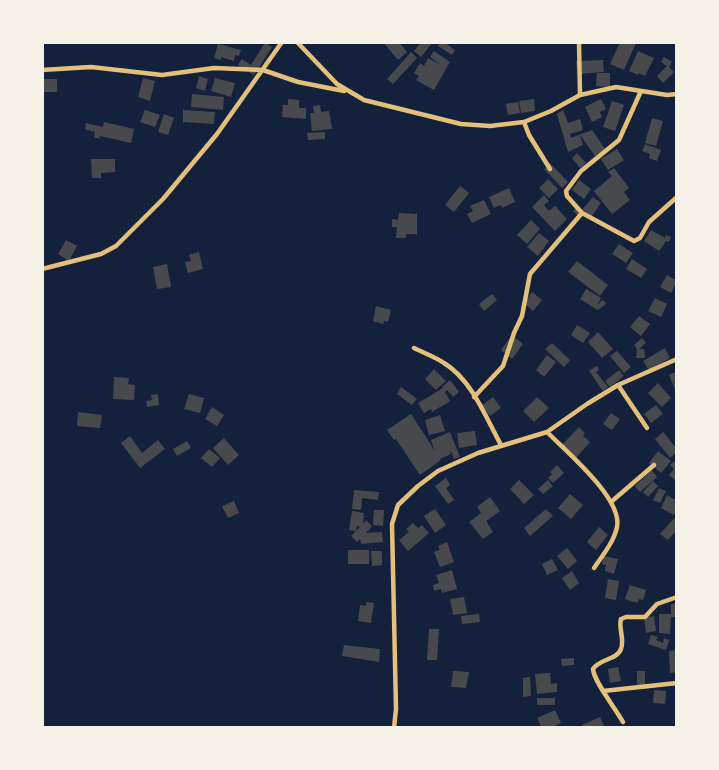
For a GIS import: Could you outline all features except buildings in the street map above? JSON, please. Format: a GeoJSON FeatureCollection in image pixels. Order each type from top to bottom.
{"type":"FeatureCollection","features":[{"type":"Feature","properties":{"kind":"street"},"geometry":{"type":"LineString","coordinates":[[42,269],[101,254],[116,246],[163,199],[210,142],[282,42]]}},
{"type":"Feature","properties":{"kind":"street"},"geometry":{"type":"LineString","coordinates":[[297,42],[346,91]]}},
{"type":"Feature","properties":{"kind":"street"},"geometry":{"type":"LineString","coordinates":[[579,42],[580,95]]}},
{"type":"Feature","properties":{"kind":"street"},"geometry":{"type":"LineString","coordinates":[[42,70],[91,67],[162,75],[214,68],[262,70],[298,82],[346,91],[377,105],[462,124],[490,126],[524,122],[551,111],[580,95],[616,87],[667,95],[677,94]]}},
{"type":"Feature","properties":{"kind":"street"},"geometry":{"type":"LineString","coordinates":[[641,91],[619,140],[581,171],[568,187],[567,196],[582,213],[631,240],[637,241],[650,222],[677,197]]}},
{"type":"Feature","properties":{"kind":"street"},"geometry":{"type":"LineString","coordinates":[[524,122],[529,135],[550,169]]}},
{"type":"Feature","properties":{"kind":"street"},"geometry":{"type":"LineString","coordinates":[[474,397],[503,366],[522,316],[530,274],[582,213]]}},
{"type":"Feature","properties":{"kind":"street"},"geometry":{"type":"LineString","coordinates":[[414,348],[454,370],[474,397],[501,445]]}},
{"type":"Feature","properties":{"kind":"street"},"geometry":{"type":"LineString","coordinates":[[394,728],[396,709],[392,525],[396,510],[418,486],[438,471],[478,453],[547,432],[586,404],[618,386],[677,359]]}},
{"type":"Feature","properties":{"kind":"street"},"geometry":{"type":"LineString","coordinates":[[618,386],[647,428]]}},
{"type":"Feature","properties":{"kind":"street"},"geometry":{"type":"LineString","coordinates":[[547,432],[586,471],[611,502],[618,520],[613,539],[594,568]]}},
{"type":"Feature","properties":{"kind":"street"},"geometry":{"type":"LineString","coordinates":[[611,502],[654,465]]}},
{"type":"Feature","properties":{"kind":"street"},"geometry":{"type":"LineString","coordinates":[[623,722],[593,674],[593,669],[598,663],[617,655],[621,650],[619,622],[621,619],[645,617],[657,604],[677,597]]}},
{"type":"Feature","properties":{"kind":"street"},"geometry":{"type":"LineString","coordinates":[[603,691],[677,683]]}}]}
